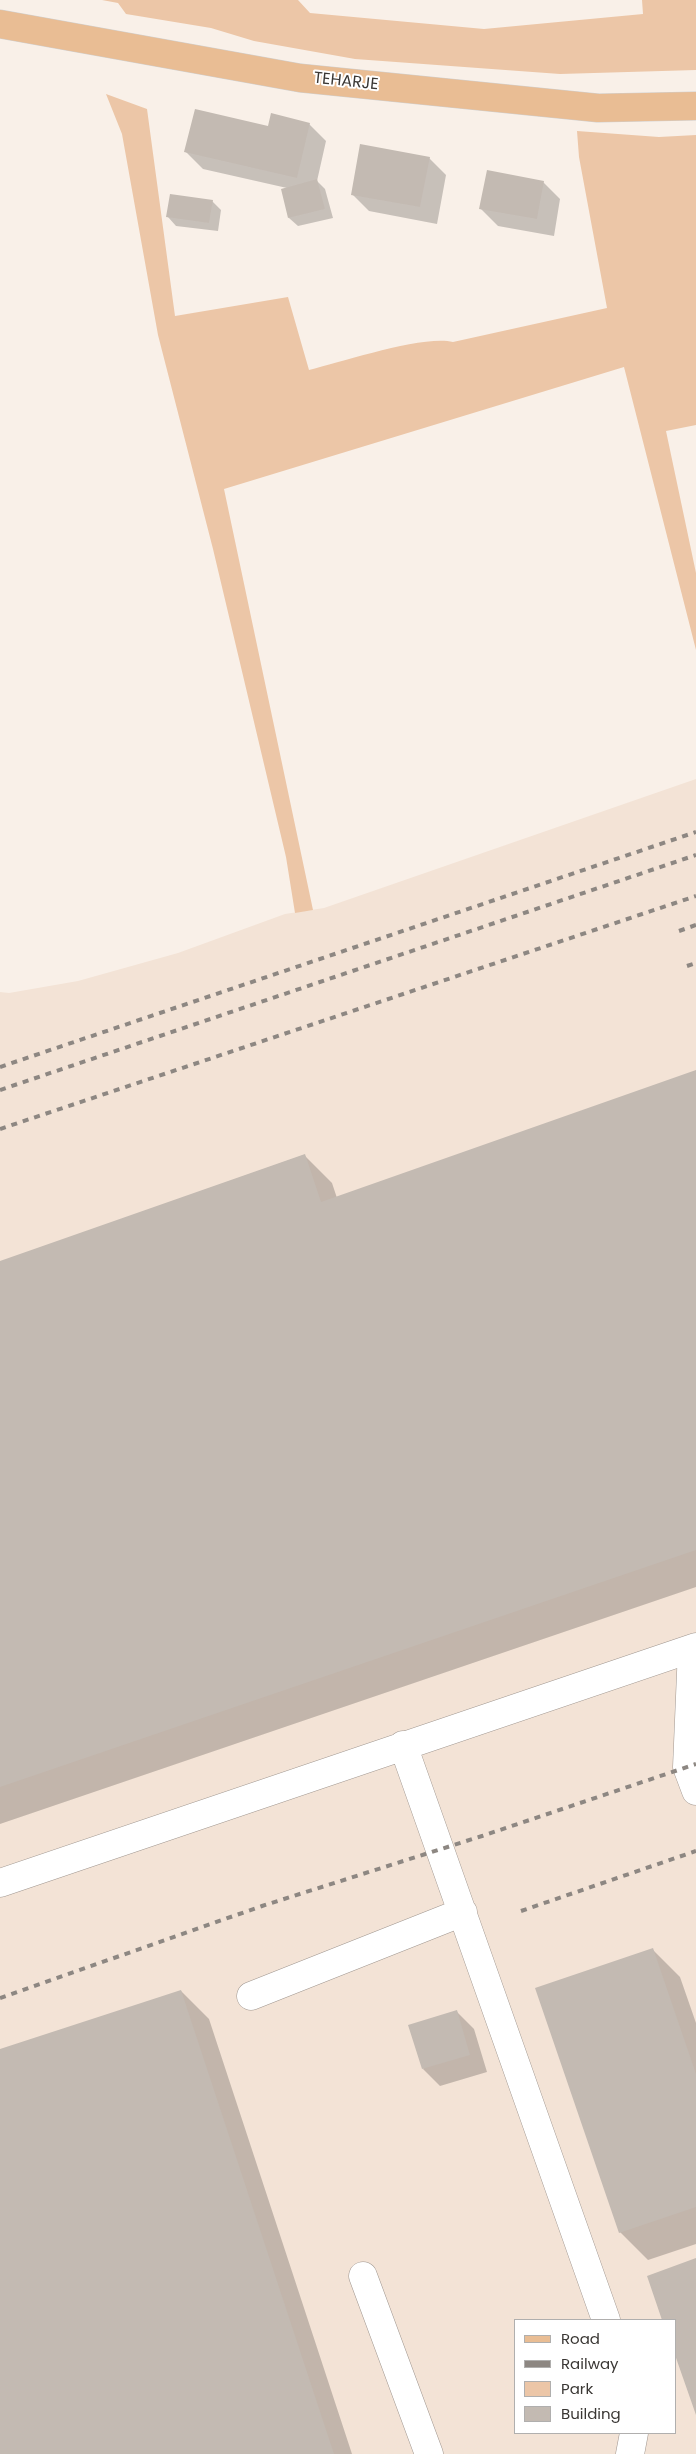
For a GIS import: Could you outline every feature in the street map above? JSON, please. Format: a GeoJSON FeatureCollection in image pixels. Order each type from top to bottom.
{"type":"FeatureCollection","features":[{"type":"Feature","properties":{"kind":"main road","name":"TEHARJE"},"geometry":{"type":"LineString","coordinates":[[0,24],[300,78],[598,108],[696,106]]}},
{"type":"Feature","properties":{"kind":"lane"},"geometry":{"type":"LineString","coordinates":[[0,1883],[694,1648],[688,1767],[696,1791]]}},
{"type":"Feature","properties":{"kind":"lane"},"geometry":{"type":"LineString","coordinates":[[403,1745],[606,2319]]}},
{"type":"Feature","properties":{"kind":"lane"},"geometry":{"type":"LineString","coordinates":[[251,1996],[463,1912]]}},
{"type":"Feature","properties":{"kind":"lane"},"geometry":{"type":"LineString","coordinates":[[363,2276],[429,2454]]}},
{"type":"Feature","properties":{"kind":"lane"},"geometry":{"type":"LineString","coordinates":[[630,2454],[634,2434]]}},
{"type":"Feature","properties":{"kind":"shaded area"},"geometry":{"type":"Polygon","coordinates":[[[696,779],[696,2454],[0,2454],[0,992],[9,993],[78,981],[178,953],[285,914],[324,908],[696,779]]]}},
{"type":"Feature","properties":{"kind":"green space"},"geometry":{"type":"Polygon","coordinates":[[[102,0],[298,0],[310,13],[484,29],[643,14],[642,0],[696,0],[696,70],[560,74],[355,59],[254,41],[211,28],[126,14],[118,3],[102,0]]]}},
{"type":"Feature","properties":{"kind":"green space"},"geometry":{"type":"Polygon","coordinates":[[[106,94],[147,109],[175,316],[288,297],[309,370],[382,350],[422,342],[453,342],[607,308],[579,157],[577,131],[659,137],[696,135],[696,425],[666,431],[696,573],[696,650],[624,367],[224,489],[313,910],[295,913],[286,857],[213,549],[158,335],[122,134],[106,94]]]}},
{"type":"Feature","properties":{"kind":"building"},"geometry":{"type":"Polygon","coordinates":[[[195,109],[268,126],[271,113],[310,123],[297,178],[184,152],[195,109]]]}},
{"type":"Feature","properties":{"kind":"building"},"geometry":{"type":"Polygon","coordinates":[[[360,144],[430,157],[420,207],[351,195],[360,144]]]}},
{"type":"Feature","properties":{"kind":"building"},"geometry":{"type":"Polygon","coordinates":[[[487,170],[544,181],[537,219],[479,209],[487,170]]]}},
{"type":"Feature","properties":{"kind":"building"},"geometry":{"type":"Polygon","coordinates":[[[317,179],[325,209],[288,218],[281,189],[317,179]]]}},
{"type":"Feature","properties":{"kind":"building"},"geometry":{"type":"Polygon","coordinates":[[[170,194],[213,200],[209,223],[166,217],[170,194]]]}},
{"type":"Feature","properties":{"kind":"building"},"geometry":{"type":"Polygon","coordinates":[[[696,1070],[696,1550],[0,1787],[0,1261],[305,1154],[321,1202],[696,1070]]]}},
{"type":"Feature","properties":{"kind":"building"},"geometry":{"type":"Polygon","coordinates":[[[653,1948],[696,2074],[696,2207],[619,2233],[535,1988],[653,1948]]]}},
{"type":"Feature","properties":{"kind":"building"},"geometry":{"type":"Polygon","coordinates":[[[181,1990],[334,2454],[0,2454],[0,2049],[181,1990]]]}},
{"type":"Feature","properties":{"kind":"building"},"geometry":{"type":"Polygon","coordinates":[[[457,2010],[470,2055],[422,2069],[408,2025],[457,2010]]]}},
{"type":"Feature","properties":{"kind":"building"},"geometry":{"type":"Polygon","coordinates":[[[696,2258],[696,2415],[676,2358],[676,2319],[662,2319],[647,2276],[696,2258]]]}},
{"type":"Feature","properties":{"kind":"railway"},"geometry":{"type":"LineString","coordinates":[[0,1067],[696,832]]}},
{"type":"Feature","properties":{"kind":"railway"},"geometry":{"type":"LineString","coordinates":[[0,1090],[696,855]]}},
{"type":"Feature","properties":{"kind":"railway"},"geometry":{"type":"LineString","coordinates":[[0,1129],[696,896]]}},
{"type":"Feature","properties":{"kind":"railway"},"geometry":{"type":"LineString","coordinates":[[679,931],[696,925]]}},
{"type":"Feature","properties":{"kind":"railway"},"geometry":{"type":"LineString","coordinates":[[687,966],[696,963]]}},
{"type":"Feature","properties":{"kind":"railway"},"geometry":{"type":"LineString","coordinates":[[0,1998],[262,1906],[482,1836],[696,1764]]}},
{"type":"Feature","properties":{"kind":"railway"},"geometry":{"type":"LineString","coordinates":[[521,1911],[696,1851]]}}]}
